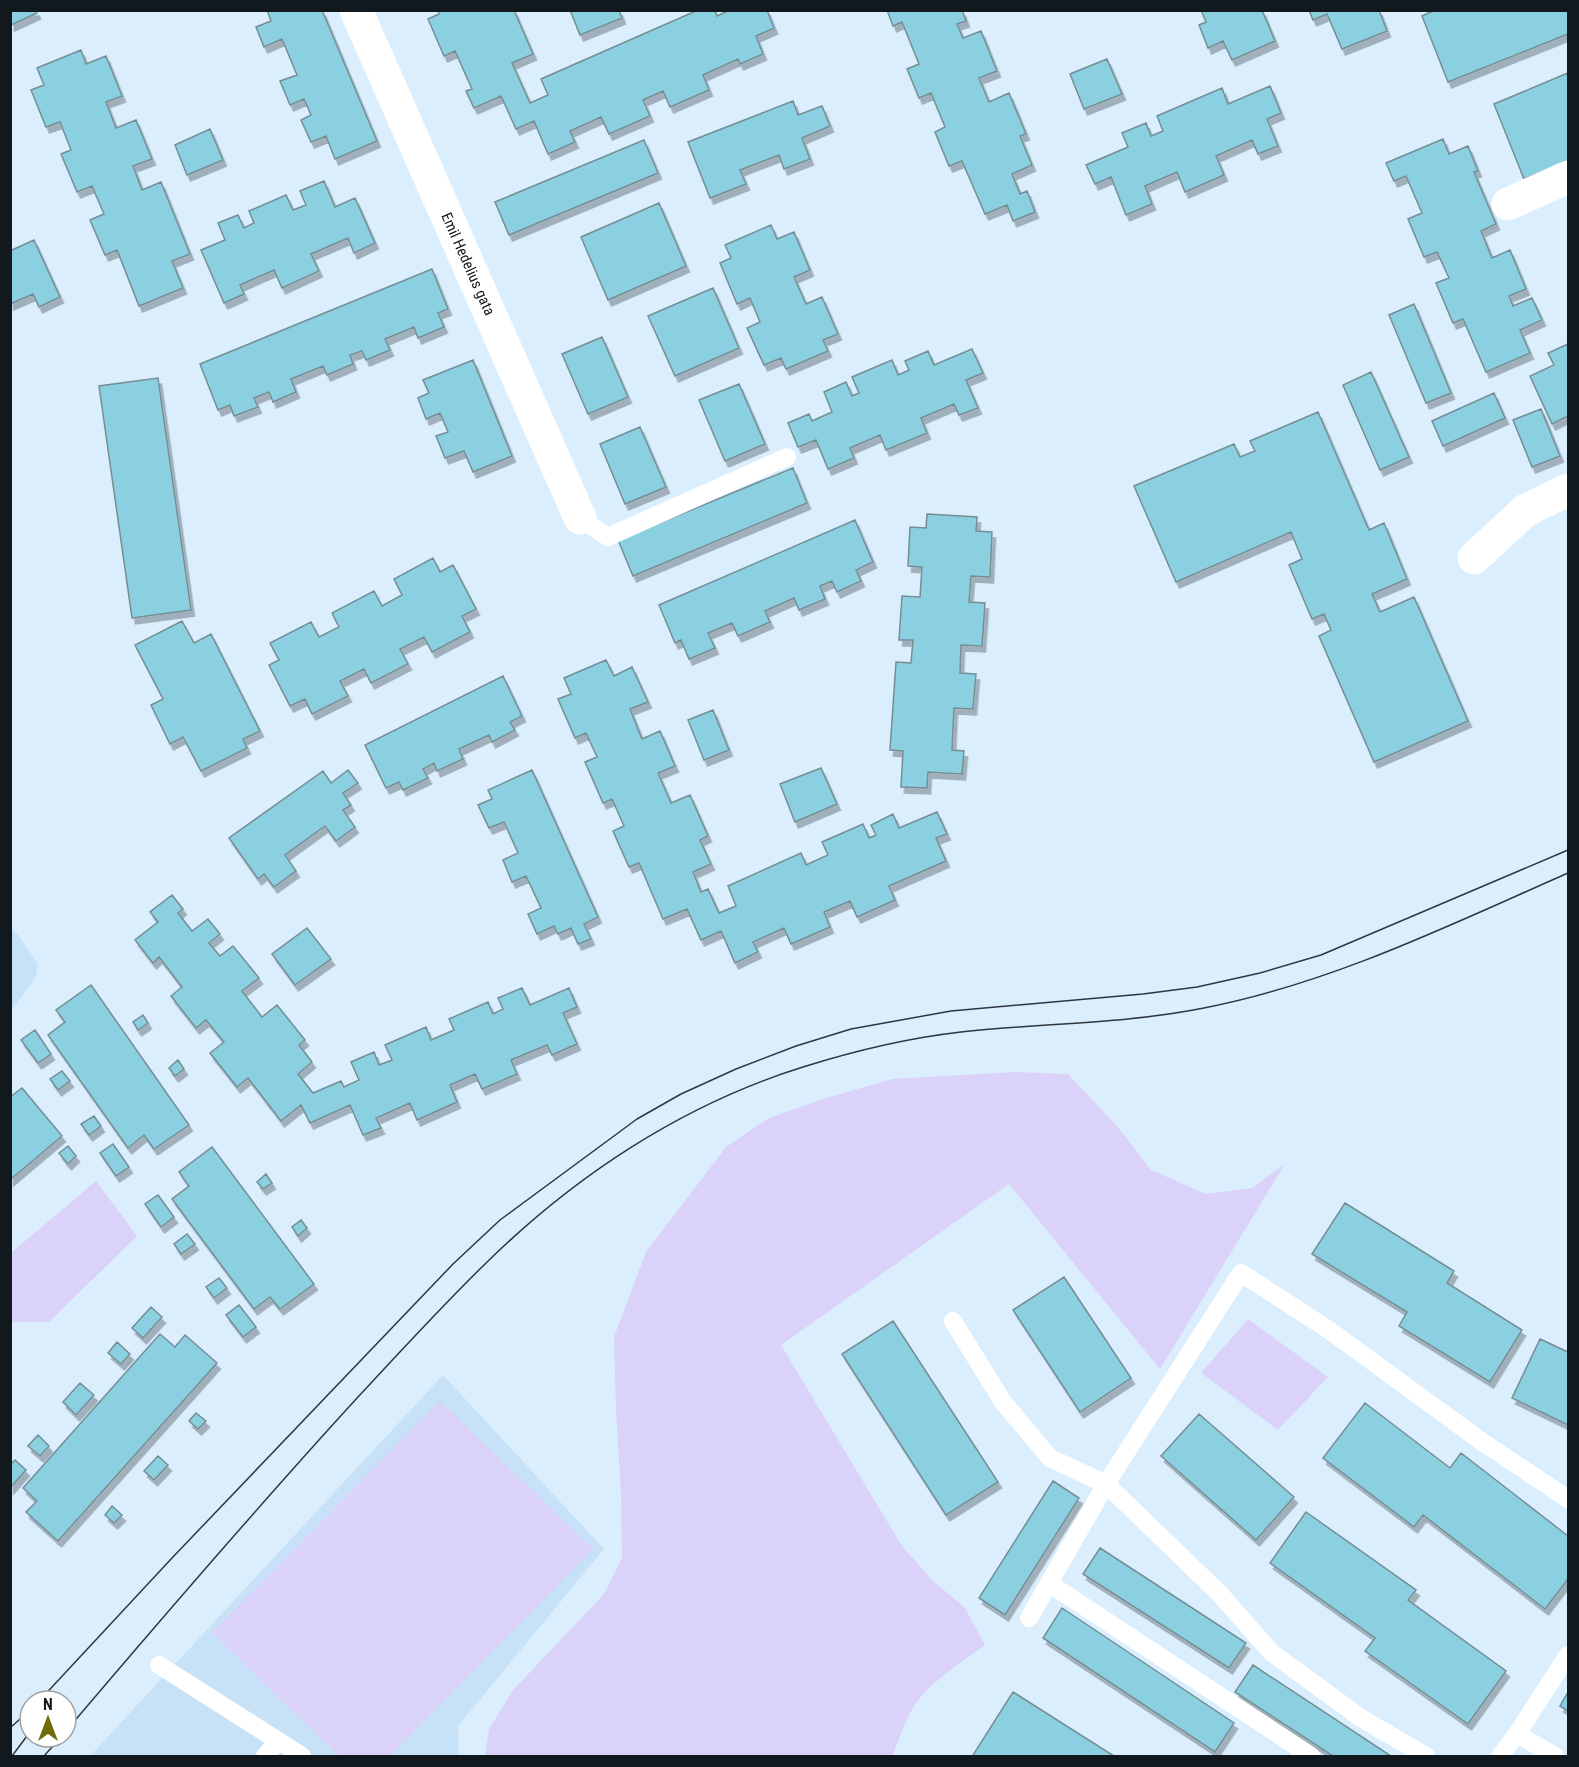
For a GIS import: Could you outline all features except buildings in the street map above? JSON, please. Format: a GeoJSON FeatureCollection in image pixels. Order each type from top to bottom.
{"type":"FeatureCollection","features":[{"type":"Feature","properties":{"kind":"street","name":"Emil Hedelius gata"},"geometry":{"type":"LineString","coordinates":[[356,10],[580,518]]}},
{"type":"Feature","properties":{"kind":"street"},"geometry":{"type":"LineString","coordinates":[[1508,204],[1569,177]]}},
{"type":"Feature","properties":{"kind":"street"},"geometry":{"type":"LineString","coordinates":[[1474,558],[1526,510],[1569,490]]}},
{"type":"Feature","properties":{"kind":"lane"},"geometry":{"type":"LineString","coordinates":[[580,518],[608,537],[787,457]]}},
{"type":"Feature","properties":{"kind":"lane"},"geometry":{"type":"LineString","coordinates":[[1029,1618],[1106,1484],[1241,1273],[1329,1330],[1481,1441],[1569,1498]]}},
{"type":"Feature","properties":{"kind":"lane"},"geometry":{"type":"LineString","coordinates":[[953,1321],[1003,1402],[1050,1458],[1106,1484],[1220,1594],[1272,1653],[1361,1718],[1426,1756]]}},
{"type":"Feature","properties":{"kind":"lane"},"geometry":{"type":"LineString","coordinates":[[1050,1584],[1311,1756]]}},
{"type":"Feature","properties":{"kind":"lane"},"geometry":{"type":"LineString","coordinates":[[1500,1756],[1569,1655]]}},
{"type":"Feature","properties":{"kind":"lane"},"geometry":{"type":"LineString","coordinates":[[159,1665],[302,1756]]}},
{"type":"Feature","properties":{"kind":"lane"},"geometry":{"type":"LineString","coordinates":[[1517,1734],[1555,1756]]}},
{"type":"Feature","properties":{"kind":"lane"},"geometry":{"type":"LineString","coordinates":[[266,1756],[278,1741]]}},
{"type":"Feature","properties":{"kind":"shaded area"},"geometry":{"type":"Polygon","coordinates":[[[11,928],[38,964],[36,976],[11,1012],[11,928]]]}},
{"type":"Feature","properties":{"kind":"shaded area"},"geometry":{"type":"Polygon","coordinates":[[[1015,1072],[1068,1074],[1117,1126],[1151,1170],[1206,1194],[1252,1188],[1285,1164],[1160,1369],[1009,1184],[781,1345],[902,1546],[931,1579],[965,1608],[985,1645],[943,1676],[920,1698],[908,1718],[892,1756],[485,1756],[489,1729],[513,1690],[604,1594],[622,1558],[614,1337],[646,1252],[726,1147],[769,1118],[826,1098],[892,1079],[1015,1072]]]}},
{"type":"Feature","properties":{"kind":"shaded area"},"geometry":{"type":"Polygon","coordinates":[[[96,1181],[137,1236],[49,1322],[11,1322],[11,1253],[96,1181]]]}},
{"type":"Feature","properties":{"kind":"shaded area"},"geometry":{"type":"Polygon","coordinates":[[[1248,1319],[1328,1377],[1278,1430],[1201,1373],[1248,1319]]]}},
{"type":"Feature","properties":{"kind":"shaded area"},"geometry":{"type":"Polygon","coordinates":[[[443,1375],[604,1549],[458,1726],[459,1756],[90,1756],[443,1375]]]}},
{"type":"Feature","properties":{"kind":"shaded area"},"geometry":{"type":"Polygon","coordinates":[[[440,1401],[593,1549],[390,1756],[339,1756],[212,1633],[440,1401]]]}},
{"type":"Feature","properties":{"kind":"tram line"},"geometry":{"type":"LineString","coordinates":[[50,1689],[453,1264],[500,1220],[637,1119],[681,1094],[736,1069],[796,1046],[851,1029],[951,1011],[1197,987],[1260,973],[1321,955],[1568,850]]}},
{"type":"Feature","properties":{"kind":"tram line"},"geometry":{"type":"LineString","coordinates":[[78,1717],[284,1479],[467,1282],[518,1233],[554,1203],[631,1147],[672,1123],[758,1083],[822,1061],[881,1046],[961,1032],[1144,1017],[1204,1008],[1252,997],[1298,984],[1390,951],[1568,873]]}},
{"type":"Feature","properties":{"kind":"tram line"},"geometry":{"type":"LineString","coordinates":[[10,1728],[18,1721]]}},
{"type":"Feature","properties":{"kind":"tram line"},"geometry":{"type":"LineString","coordinates":[[12,1756],[18,1748]]}},
{"type":"Feature","properties":{"kind":"tram line"},"geometry":{"type":"LineString","coordinates":[[44,1756],[50,1749]]}}]}
